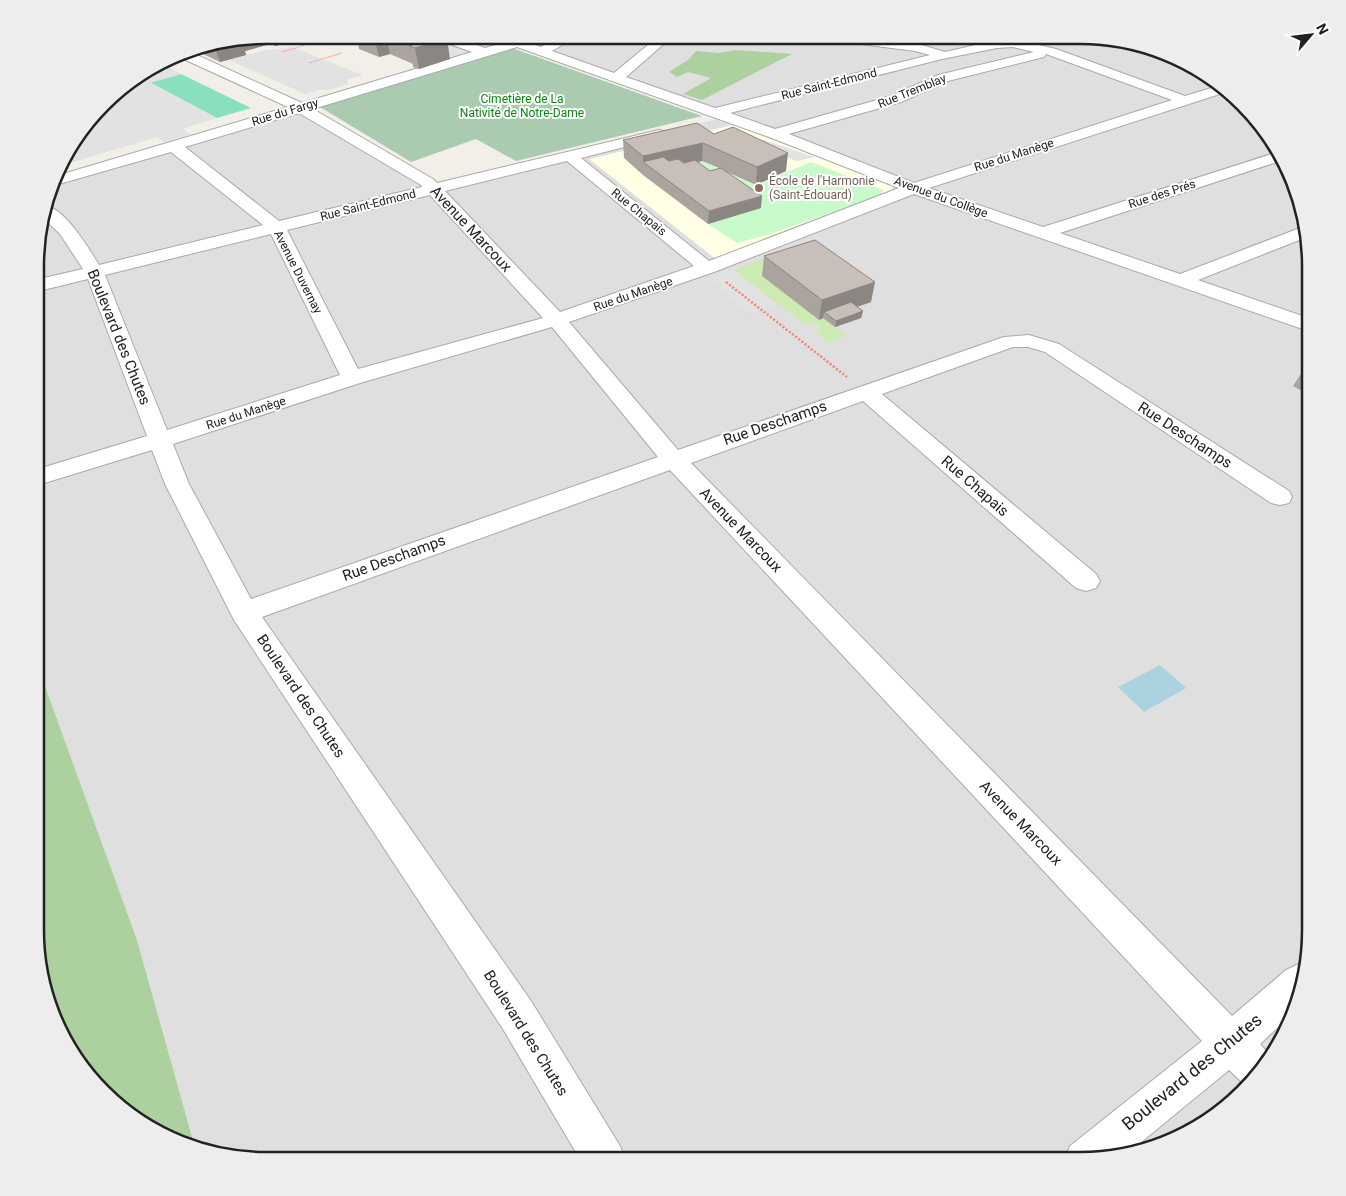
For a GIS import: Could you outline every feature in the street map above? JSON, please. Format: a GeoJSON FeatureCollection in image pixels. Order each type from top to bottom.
{"type":"FeatureCollection","features":[{"type":"Feature","properties":{"kind":"street"},"geometry":{"type":"LineString","coordinates":[[461,44],[483,52]]}},
{"type":"Feature","properties":{"kind":"street","name":"Rue du Fargy"},"geometry":{"type":"LineString","coordinates":[[62,180],[509,44]]}},
{"type":"Feature","properties":{"kind":"street","name":"Avenue du Collège"},"geometry":{"type":"LineString","coordinates":[[522,44],[774,134],[916,189],[1302,323]]}},
{"type":"Feature","properties":{"kind":"street"},"geometry":{"type":"LineString","coordinates":[[542,51],[556,44]]}},
{"type":"Feature","properties":{"kind":"street"},"geometry":{"type":"LineString","coordinates":[[616,78],[657,44]]}},
{"type":"Feature","properties":{"kind":"street"},"geometry":{"type":"LineString","coordinates":[[892,44],[930,50],[944,56]]}},
{"type":"Feature","properties":{"kind":"street","name":"Rue Saint-Edmond"},"geometry":{"type":"LineString","coordinates":[[699,124],[720,115],[944,56],[997,44]]}},
{"type":"Feature","properties":{"kind":"street","name":"Rue Saint-Edmond"},"geometry":{"type":"LineString","coordinates":[[1017,44],[1052,52],[1184,100]]}},
{"type":"Feature","properties":{"kind":"street","name":"Rue Tremblay"},"geometry":{"type":"LineString","coordinates":[[774,134],[896,100],[943,78],[1052,52]]}},
{"type":"Feature","properties":{"kind":"street","name":"Avenue Marcoux"},"geometry":{"type":"LineString","coordinates":[[191,57],[300,107],[427,182],[556,320],[673,459],[1255,1068]]}},
{"type":"Feature","properties":{"kind":"street","name":"Rue du Manège"},"geometry":{"type":"LineString","coordinates":[[44,475],[352,378],[556,320],[707,268],[938,179],[1216,90]]}},
{"type":"Feature","properties":{"kind":"street","name":"Rue Saint-Edmond"},"geometry":{"type":"LineString","coordinates":[[44,284],[671,131]]}},
{"type":"Feature","properties":{"kind":"street","name":"Avenue Duvernay"},"geometry":{"type":"LineString","coordinates":[[174,146],[277,228],[352,378]]}},
{"type":"Feature","properties":{"kind":"street","name":"Rue Chapais"},"geometry":{"type":"LineString","coordinates":[[570,156],[707,268]]}},
{"type":"Feature","properties":{"kind":"street","name":"Rue des Prés"},"geometry":{"type":"LineString","coordinates":[[1043,233],[1274,158]]}},
{"type":"Feature","properties":{"kind":"street","name":"Boulevard des Chutes"},"geometry":{"type":"LineString","coordinates":[[50,214],[78,244],[94,271],[177,484],[244,612],[517,1015],[600,1152]]}},
{"type":"Feature","properties":{"kind":"street"},"geometry":{"type":"LineString","coordinates":[[1182,280],[1300,234]]}},
{"type":"Feature","properties":{"kind":"street","name":"Rue Deschamps"},"geometry":{"type":"LineString","coordinates":[[244,612],[1010,341],[1029,341],[1052,348],[1280,497]]}},
{"type":"Feature","properties":{"kind":"street","name":"Rue Chapais"},"geometry":{"type":"LineString","coordinates":[[865,391],[1086,581]]}},
{"type":"Feature","properties":{"kind":"street","name":"Boulevard des Chutes"},"geometry":{"type":"LineString","coordinates":[[1095,1152],[1231,1042],[1295,986]]}},
{"type":"Feature","properties":{"kind":"path"},"geometry":{"type":"LineString","coordinates":[[282,52],[309,44]]}},
{"type":"Feature","properties":{"kind":"path"},"geometry":{"type":"LineString","coordinates":[[309,63],[342,53]]}},
{"type":"Feature","properties":{"kind":"path"},"geometry":{"type":"LineString","coordinates":[[707,268],[865,391]]}},
{"type":"Feature","properties":{"kind":"shaded area"},"geometry":{"type":"Polygon","coordinates":[[[437,44],[486,44],[487,46],[453,57],[440,51],[449,48],[437,44]]]}},
{"type":"Feature","properties":{"kind":"shaded area"},"geometry":{"type":"Polygon","coordinates":[[[476,44],[508,44],[484,47],[476,44]]]}},
{"type":"Feature","properties":{"kind":"shaded area"},"geometry":{"type":"Polygon","coordinates":[[[519,44],[1095,44],[1124,48],[1165,61],[1204,81],[1227,99],[1247,119],[1273,155],[1295,208],[1302,251],[1302,945],[1295,988],[1273,1041],[1247,1077],[1227,1097],[1204,1115],[1179,1129],[1138,1145],[1095,1152],[251,1152],[222,1148],[193,1140],[137,940],[44,683],[44,251],[51,208],[62,180],[300,107],[433,190],[725,117],[519,44]]]}},
{"type":"Feature","properties":{"kind":"shaded area"},"geometry":{"type":"Polygon","coordinates":[[[293,47],[363,75],[347,80],[348,84],[305,94],[229,60],[261,51],[293,47]]]}},
{"type":"Feature","properties":{"kind":"shaded area"},"geometry":{"type":"Polygon","coordinates":[[[167,67],[181,74],[150,83],[217,118],[182,129],[191,134],[165,142],[157,137],[69,163],[90,130],[119,99],[142,81],[167,67]]]}},
{"type":"Feature","properties":{"kind":"shaded area","name":"École de l'Harmonie (Saint-Édouard)"},"geometry":{"type":"Polygon","coordinates":[[[733,125],[892,184],[893,193],[717,260],[589,159],[733,125]]]}},
{"type":"Feature","properties":{"kind":"shaded area"},"geometry":{"type":"Polygon","coordinates":[[[730,129],[815,157],[797,161],[717,133],[730,129]]]}},
{"type":"Feature","properties":{"kind":"shaded area"},"geometry":{"type":"Polygon","coordinates":[[[734,270],[777,304],[749,314],[708,278],[734,270]]]}},
{"type":"Feature","properties":{"kind":"green space","name":"Cimetière de La Nativité de Notre-Dame"},"geometry":{"type":"Polygon","coordinates":[[[512,48],[702,116],[516,161],[476,139],[411,162],[320,107],[512,48]]]}},
{"type":"Feature","properties":{"kind":"green space"},"geometry":{"type":"Polygon","coordinates":[[[736,50],[792,54],[702,100],[683,94],[711,78],[688,72],[677,77],[669,72],[688,60],[696,51],[719,53],[736,50]]]}},
{"type":"Feature","properties":{"kind":"green space"},"geometry":{"type":"Polygon","coordinates":[[[181,74],[251,108],[217,118],[149,82],[181,74]]]}},
{"type":"Feature","properties":{"kind":"green space"},"geometry":{"type":"Polygon","coordinates":[[[702,161],[756,185],[811,162],[883,190],[881,195],[773,233],[737,243],[708,224],[761,208],[663,169],[702,161]]]}},
{"type":"Feature","properties":{"kind":"green space"},"geometry":{"type":"Polygon","coordinates":[[[766,258],[763,276],[819,320],[823,318],[846,336],[828,342],[814,331],[821,327],[814,322],[806,325],[734,270],[766,258]]]}},
{"type":"Feature","properties":{"kind":"green space"},"geometry":{"type":"Polygon","coordinates":[[[44,683],[137,940],[193,1140],[167,1129],[142,1115],[119,1097],[99,1077],[73,1041],[51,988],[44,945],[44,683]]]}},
{"type":"Feature","properties":{"kind":"water"},"geometry":{"type":"Polygon","coordinates":[[[1160,665],[1186,688],[1144,712],[1118,687],[1160,665]]]}},
{"type":"Feature","properties":{"kind":"building"},"geometry":{"type":"Polygon","coordinates":[[[411,44],[428,44],[415,48],[409,46],[413,45],[411,44]]]}},
{"type":"Feature","properties":{"kind":"building"},"geometry":{"type":"Polygon","coordinates":[[[233,46],[216,51],[214,50],[233,46]]]}},
{"type":"Feature","properties":{"kind":"building"},"geometry":{"type":"Polygon","coordinates":[[[697,123],[714,134],[733,127],[788,153],[757,167],[703,143],[643,156],[623,140],[697,123]]]}},
{"type":"Feature","properties":{"kind":"building"},"geometry":{"type":"Polygon","coordinates":[[[663,157],[669,161],[678,159],[684,163],[695,160],[710,171],[721,168],[762,196],[709,211],[643,162],[663,157]]]}},
{"type":"Feature","properties":{"kind":"building"},"geometry":{"type":"Polygon","coordinates":[[[815,240],[875,282],[822,300],[764,256],[815,240]]]}},
{"type":"Feature","properties":{"kind":"building"},"geometry":{"type":"Polygon","coordinates":[[[851,302],[863,311],[836,321],[824,312],[851,302]]]}},
{"type":"Feature","properties":{"kind":"place","name":"École de l'Harmonie (Saint-Édouard)"},"geometry":{"type":"Point","coordinates":[759,188]}}]}
